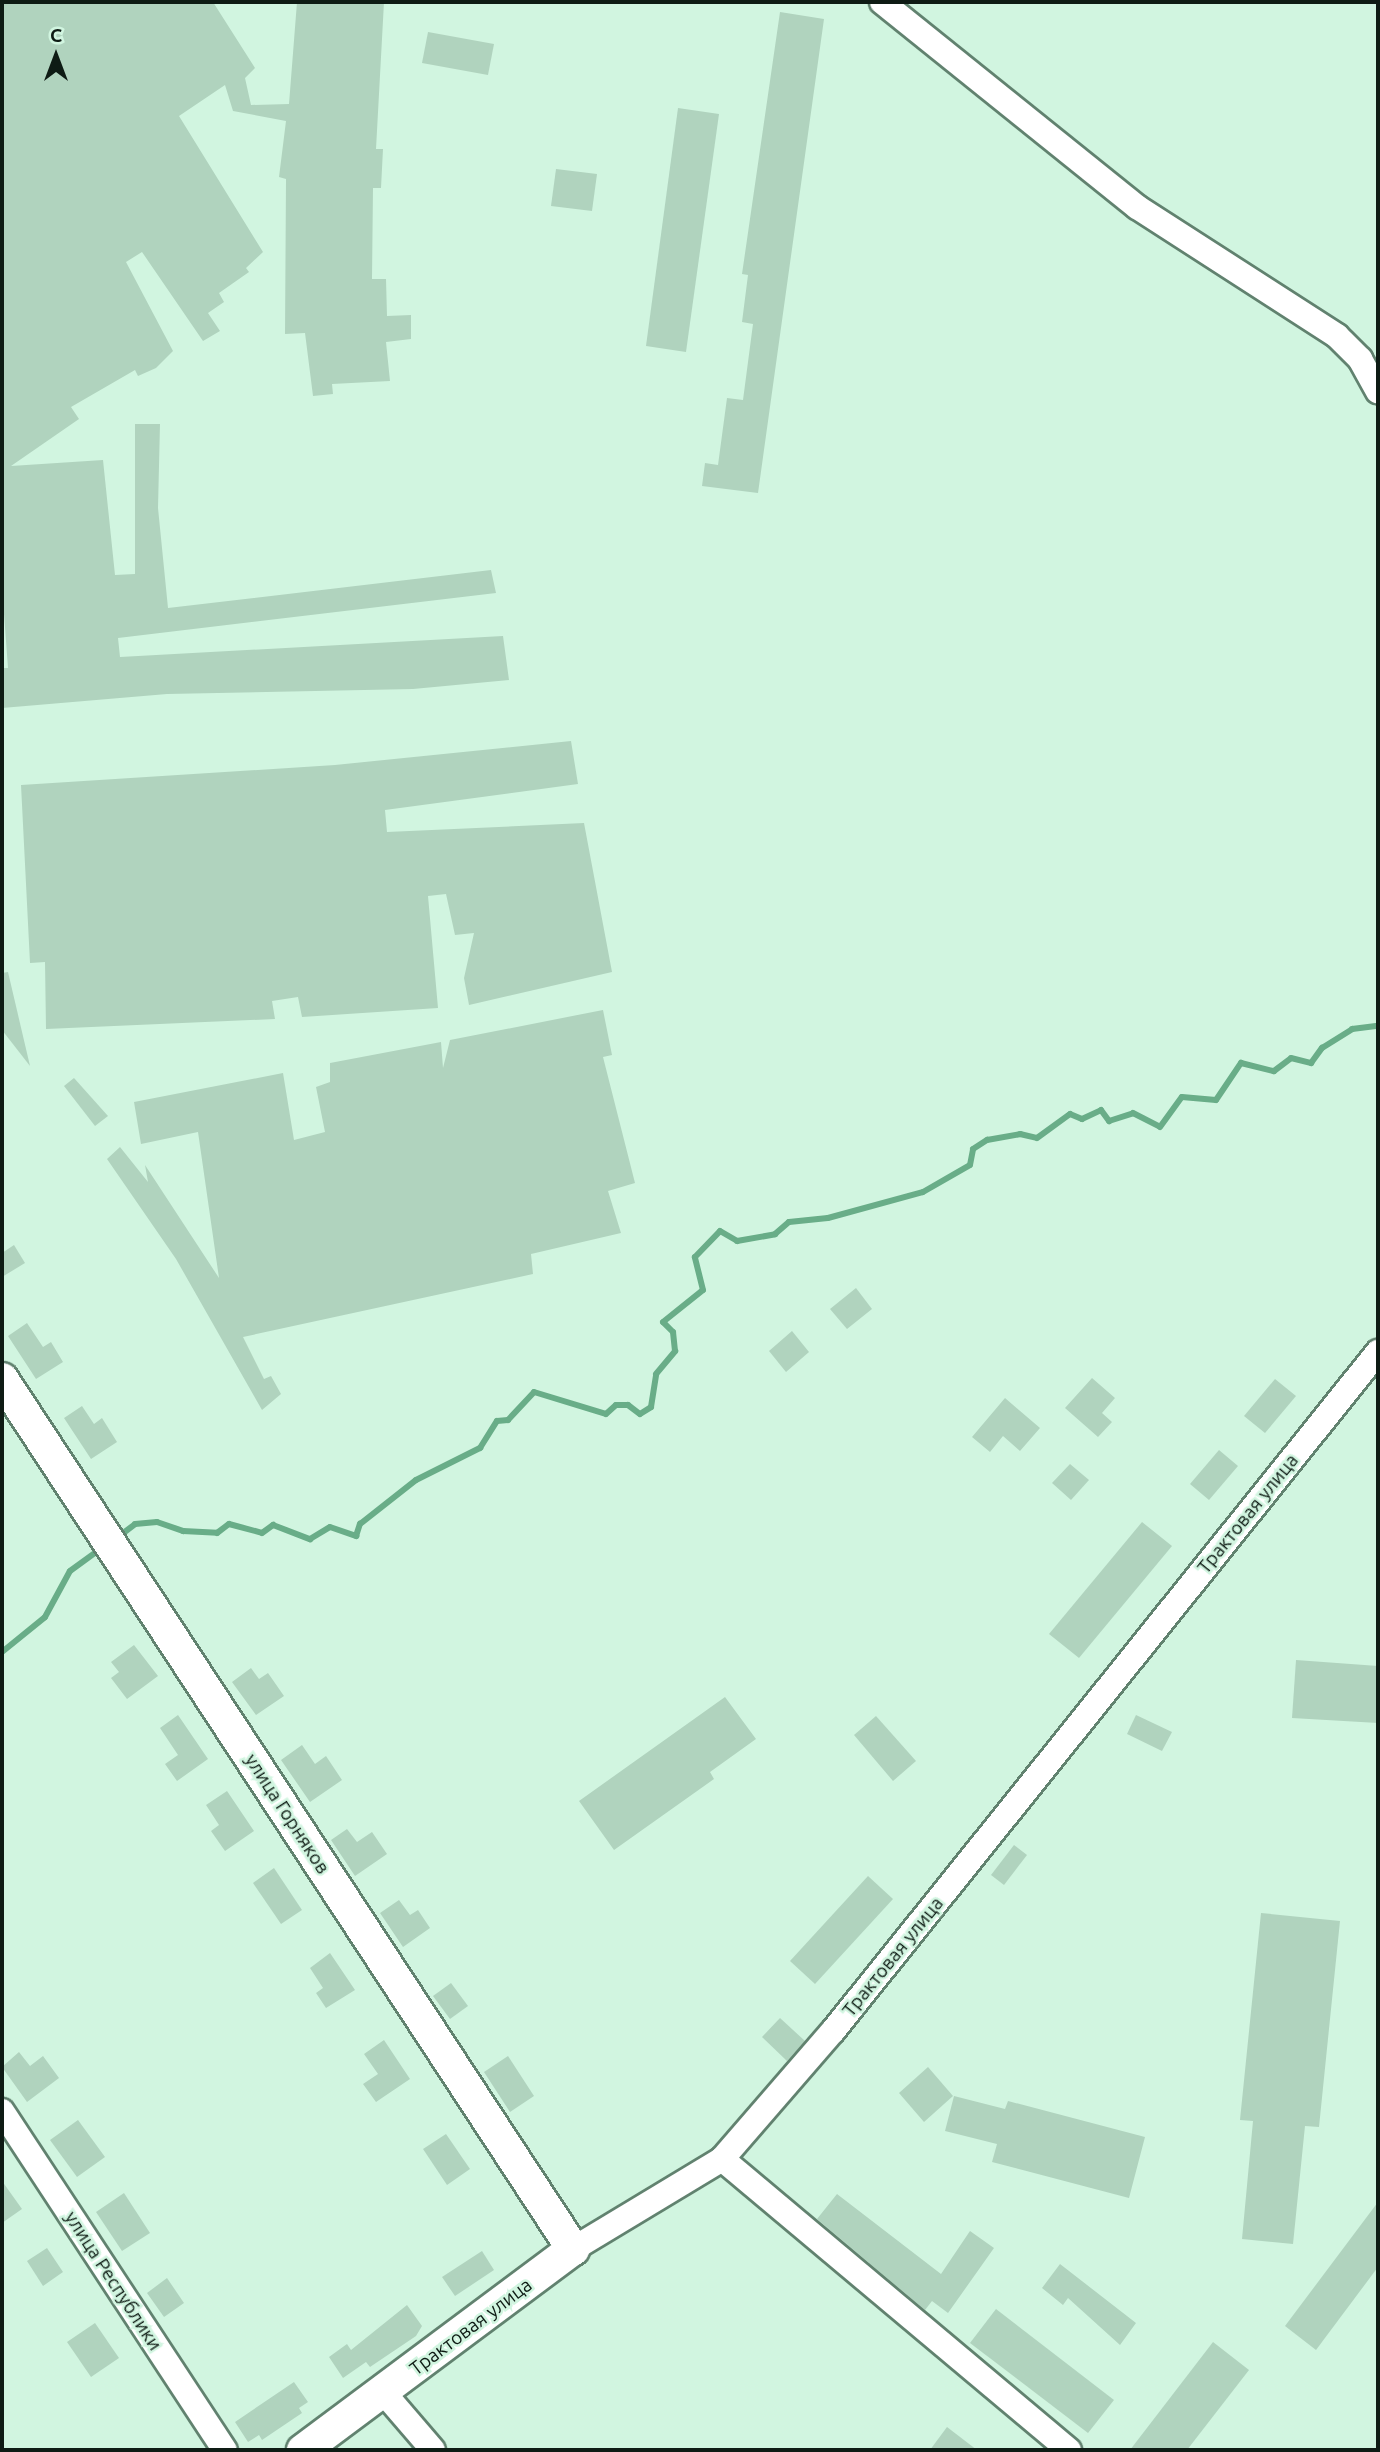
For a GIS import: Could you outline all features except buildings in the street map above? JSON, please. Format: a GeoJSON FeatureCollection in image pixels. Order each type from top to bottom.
{"type":"FeatureCollection","features":[{"type":"Feature","properties":{"kind":"street"},"geometry":{"type":"LineString","coordinates":[[882,2],[1137,207],[1337,336],[1360,359],[1378,391]]}},
{"type":"Feature","properties":{"kind":"street","name":"Трактовая улица"},"geometry":{"type":"LineString","coordinates":[[303,2450],[384,2393],[572,2249],[722,2158],[842,2020],[1378,1352]]}},
{"type":"Feature","properties":{"kind":"street","name":"улица Горняков"},"geometry":{"type":"LineString","coordinates":[[2,1379],[572,2249]]}},
{"type":"Feature","properties":{"kind":"street","name":"улица Республики"},"geometry":{"type":"LineString","coordinates":[[2,2111],[225,2450]]}},
{"type":"Feature","properties":{"kind":"street"},"geometry":{"type":"LineString","coordinates":[[722,2158],[1069,2450]]}},
{"type":"Feature","properties":{"kind":"street"},"geometry":{"type":"LineString","coordinates":[[384,2393],[433,2450]]}},
{"type":"Feature","properties":{"kind":"waterway"},"geometry":{"type":"LineString","coordinates":[[118,1537],[135,1524],[157,1522],[183,1531],[217,1533],[229,1524],[262,1533],[273,1525],[310,1539],[330,1527],[356,1536],[360,1524],[416,1480],[480,1448],[497,1421],[508,1420],[534,1392],[606,1414],[616,1405],[628,1405],[640,1414],[651,1407],[656,1374],[675,1351],[673,1332],[663,1322],[703,1290],[695,1257],[720,1231],[737,1241],[775,1234],[789,1222],[828,1218],[923,1192],[970,1165],[973,1149],[987,1140],[1020,1134],[1037,1138],[1070,1114],[1082,1119],[1101,1110],[1109,1121],[1133,1113],[1160,1127],[1182,1097],[1216,1100],[1241,1063],[1274,1071],[1291,1058],[1311,1063],[1322,1048],[1352,1029],[1378,1026]]}},
{"type":"Feature","properties":{"kind":"waterway"},"geometry":{"type":"LineString","coordinates":[[2,1652],[45,1617],[70,1571],[103,1547]]}}]}
